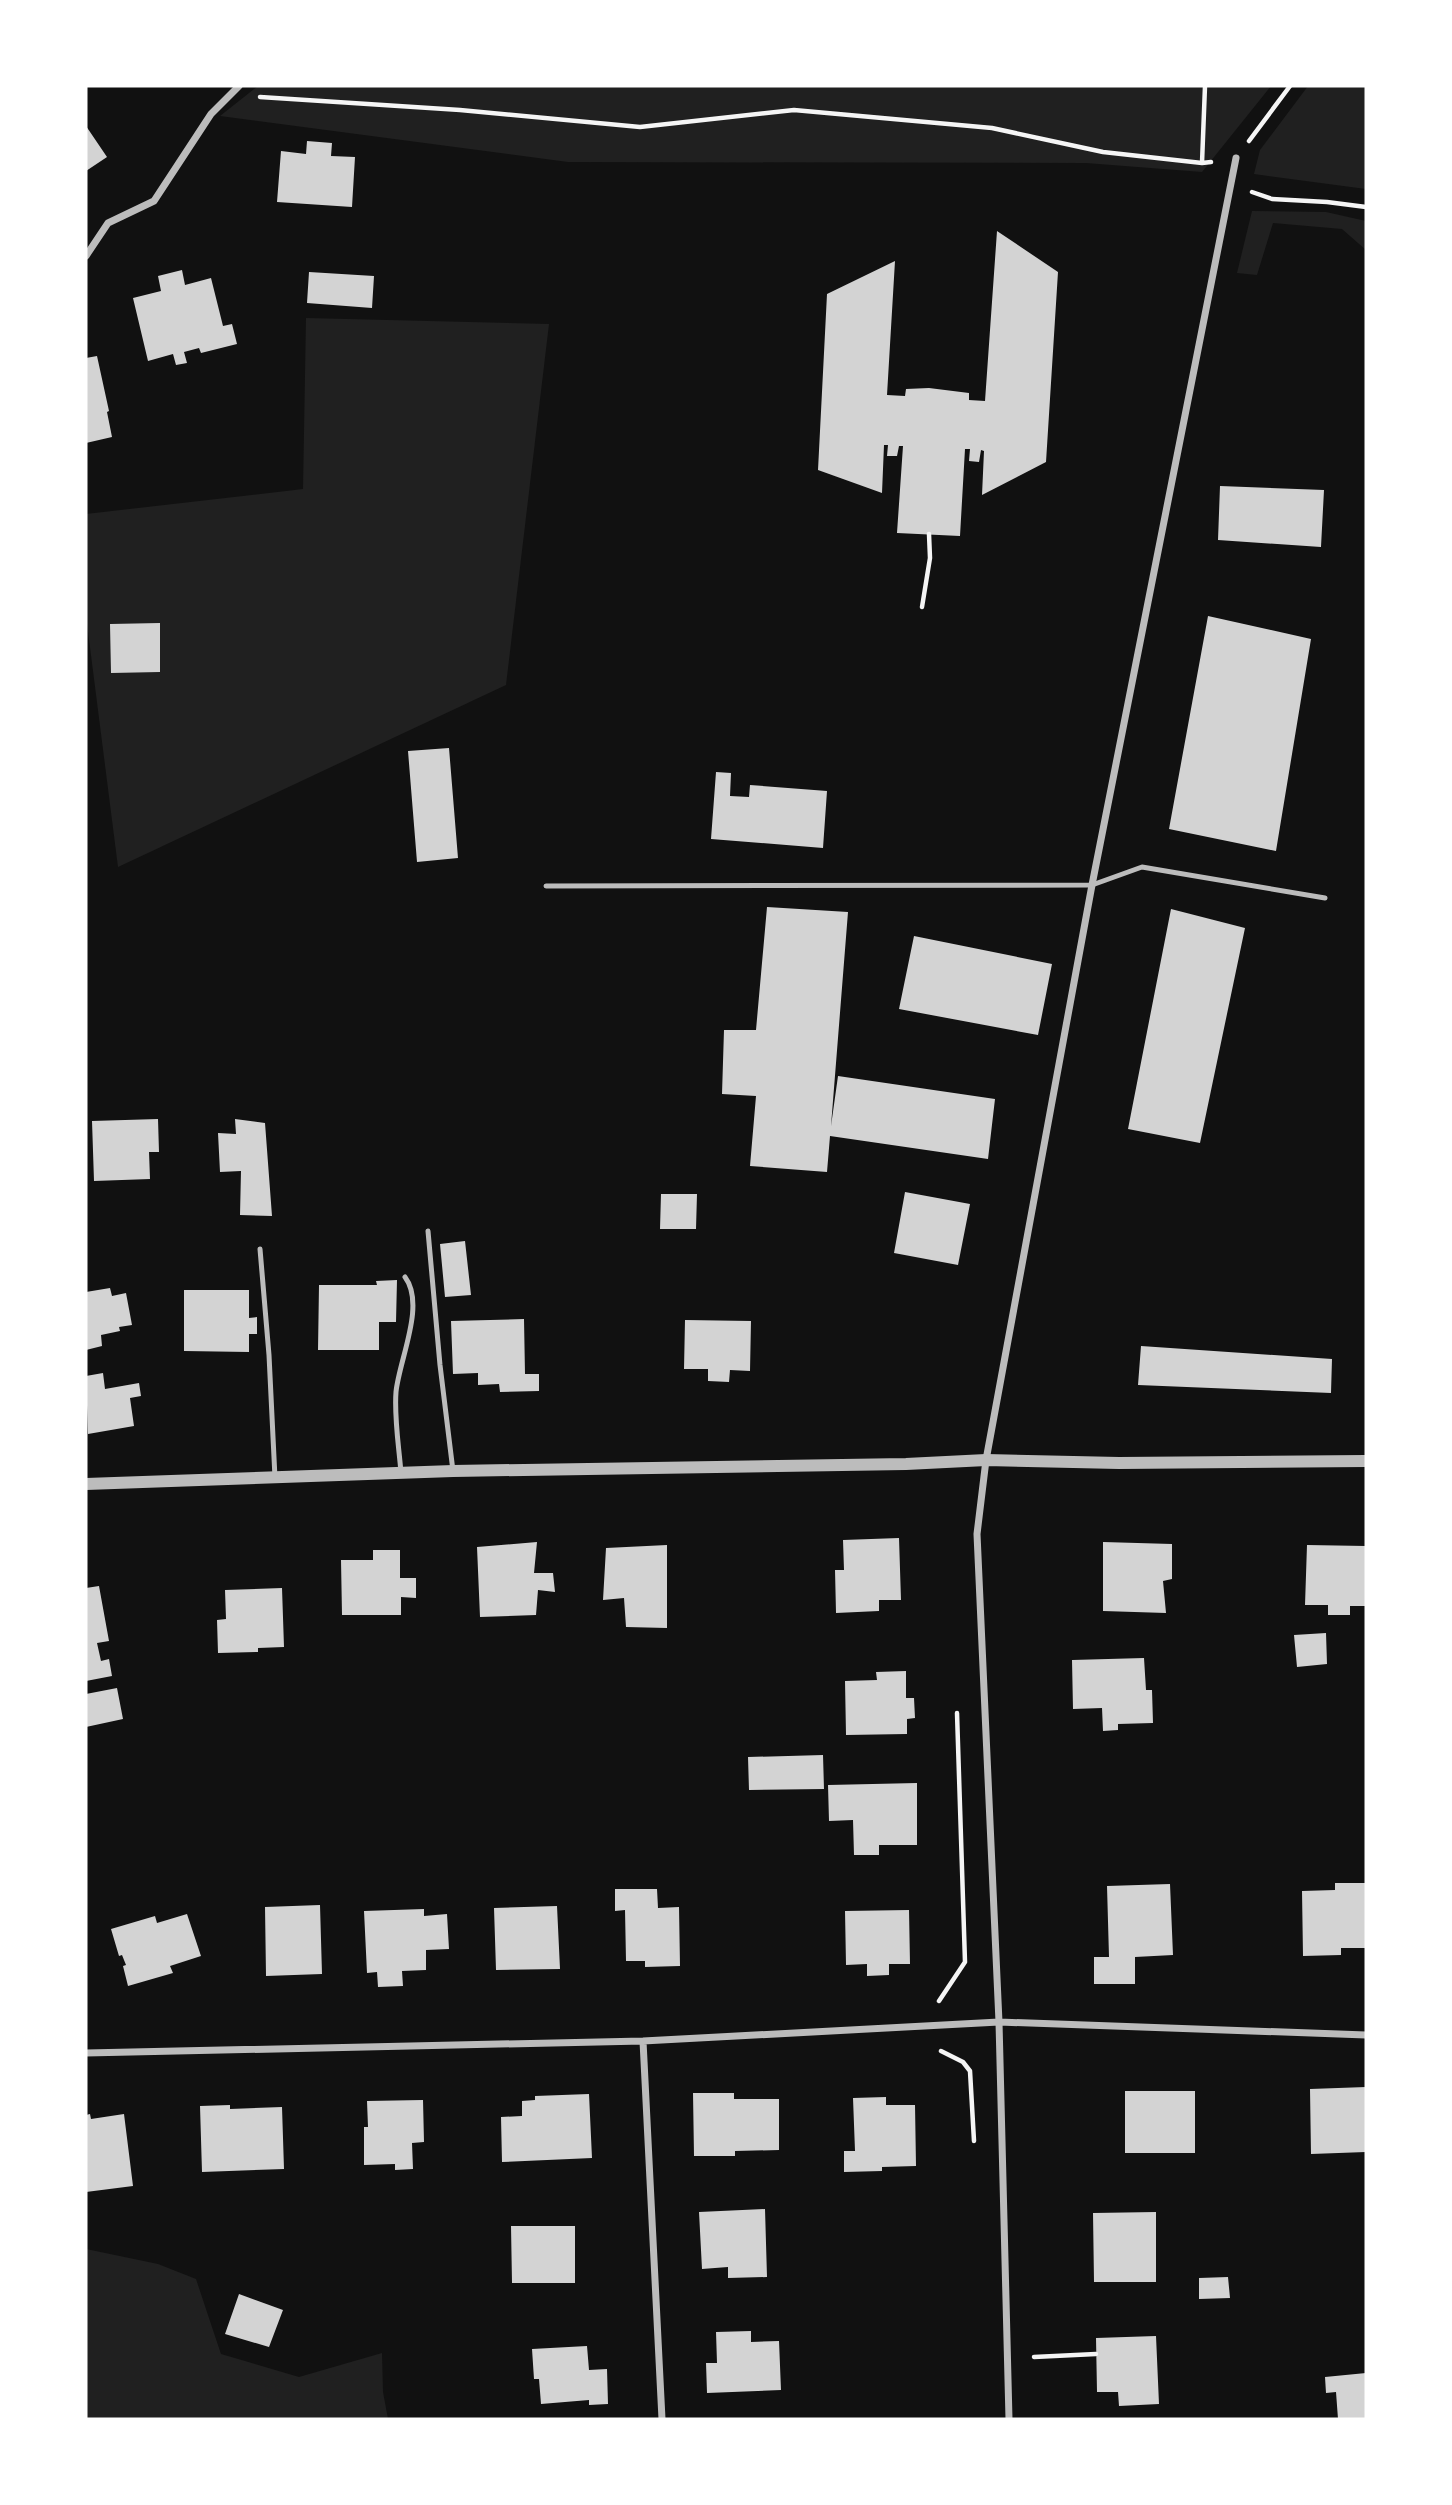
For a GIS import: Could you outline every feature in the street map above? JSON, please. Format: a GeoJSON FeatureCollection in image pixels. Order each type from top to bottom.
{"type":"FeatureCollection","features":[{"type":"Feature","properties":{"kind":"street"},"geometry":{"type":"LineString","coordinates":[[86,256],[108,223],[154,201],[211,114],[239,86]]}},
{"type":"Feature","properties":{"kind":"street"},"geometry":{"type":"LineString","coordinates":[[1009,2419],[999,2022],[977,1534],[986,1460],[1092,885],[1236,158]]}},
{"type":"Feature","properties":{"kind":"street"},"geometry":{"type":"LineString","coordinates":[[86,1484],[453,1471],[906,1464],[986,1460],[1119,1463],[1366,1461]]}},
{"type":"Feature","properties":{"kind":"street"},"geometry":{"type":"LineString","coordinates":[[86,2053],[643,2041],[999,2022],[1366,2035]]}},
{"type":"Feature","properties":{"kind":"street"},"geometry":{"type":"LineString","coordinates":[[643,2041],[662,2419]]}},
{"type":"Feature","properties":{"kind":"lane"},"geometry":{"type":"LineString","coordinates":[[545,886],[1092,885],[1142,867],[1325,898]]}},
{"type":"Feature","properties":{"kind":"lane"},"geometry":{"type":"LineString","coordinates":[[428,1231],[453,1471]]}},
{"type":"Feature","properties":{"kind":"lane"},"geometry":{"type":"LineString","coordinates":[[260,1249],[275,1478]]}},
{"type":"Feature","properties":{"kind":"lane"},"geometry":{"type":"LineString","coordinates":[[401,1473],[396,1392],[411,1322],[412,1286],[405,1277]]}},
{"type":"Feature","properties":{"kind":"path"},"geometry":{"type":"LineString","coordinates":[[1202,163],[1205,86]]}},
{"type":"Feature","properties":{"kind":"path"},"geometry":{"type":"LineString","coordinates":[[1290,86],[1236,158],[1238,175],[1247,190],[1272,199],[1366,207]]}},
{"type":"Feature","properties":{"kind":"path"},"geometry":{"type":"LineString","coordinates":[[228,95],[460,110],[640,127],[794,110],[992,128],[1103,152],[1202,163],[1236,158]]}},
{"type":"Feature","properties":{"kind":"path"},"geometry":{"type":"LineString","coordinates":[[922,607],[930,558],[929,534]]}},
{"type":"Feature","properties":{"kind":"path"},"geometry":{"type":"LineString","coordinates":[[936,2005],[965,1962],[957,1712]]}},
{"type":"Feature","properties":{"kind":"path"},"geometry":{"type":"LineString","coordinates":[[1034,2357],[1096,2354]]}},
{"type":"Feature","properties":{"kind":"shaded area"},"geometry":{"type":"Polygon","coordinates":[[[258,86],[1271,86],[1202,172],[1086,163],[568,162],[220,116],[258,86]]]}},
{"type":"Feature","properties":{"kind":"shaded area"},"geometry":{"type":"Polygon","coordinates":[[[1308,86],[1366,86],[1366,189],[1254,174],[1260,150],[1308,86]]]}},
{"type":"Feature","properties":{"kind":"shaded area"},"geometry":{"type":"Polygon","coordinates":[[[1252,211],[1326,212],[1366,221],[1366,250],[1342,229],[1273,223],[1257,275],[1237,273],[1252,211]]]}},
{"type":"Feature","properties":{"kind":"shaded area"},"geometry":{"type":"Polygon","coordinates":[[[306,318],[549,324],[506,685],[118,867],[86,616],[86,514],[303,489],[306,318]]]}},
{"type":"Feature","properties":{"kind":"shaded area"},"geometry":{"type":"Polygon","coordinates":[[[86,2249],[158,2264],[196,2279],[221,2354],[299,2377],[382,2353],[383,2392],[388,2419],[86,2419],[86,2249]]]}},
{"type":"Feature","properties":{"kind":"building"},"geometry":{"type":"Polygon","coordinates":[[[86,126],[107,157],[86,171],[86,126]]]}},
{"type":"Feature","properties":{"kind":"building"},"geometry":{"type":"Polygon","coordinates":[[[307,141],[332,143],[331,156],[355,157],[352,207],[277,202],[281,151],[306,154],[307,141]]]}},
{"type":"Feature","properties":{"kind":"building"},"geometry":{"type":"Polygon","coordinates":[[[997,231],[1058,272],[1046,462],[982,495],[984,451],[981,450],[979,462],[969,461],[970,449],[965,449],[960,536],[897,533],[903,446],[899,446],[897,456],[887,456],[888,445],[884,445],[882,493],[818,470],[827,294],[895,261],[887,395],[905,396],[906,389],[929,388],[969,393],[969,400],[985,401],[997,231]]]}},
{"type":"Feature","properties":{"kind":"building"},"geometry":{"type":"Polygon","coordinates":[[[182,270],[185,285],[211,278],[223,326],[232,324],[237,344],[201,353],[199,348],[184,352],[187,363],[176,365],[173,354],[148,361],[133,298],[161,291],[158,276],[182,270]]]}},
{"type":"Feature","properties":{"kind":"building"},"geometry":{"type":"Polygon","coordinates":[[[309,272],[374,276],[372,308],[307,303],[309,272]]]}},
{"type":"Feature","properties":{"kind":"building"},"geometry":{"type":"Polygon","coordinates":[[[97,356],[112,437],[86,443],[86,358],[97,356]]]}},
{"type":"Feature","properties":{"kind":"building"},"geometry":{"type":"Polygon","coordinates":[[[1220,486],[1324,490],[1321,547],[1218,540],[1220,486]]]}},
{"type":"Feature","properties":{"kind":"building"},"geometry":{"type":"Polygon","coordinates":[[[1208,616],[1311,639],[1276,851],[1169,829],[1208,616]]]}},
{"type":"Feature","properties":{"kind":"building"},"geometry":{"type":"Polygon","coordinates":[[[160,623],[160,672],[111,673],[110,624],[160,623]]]}},
{"type":"Feature","properties":{"kind":"building"},"geometry":{"type":"Polygon","coordinates":[[[449,748],[458,858],[417,862],[408,751],[449,748]]]}},
{"type":"Feature","properties":{"kind":"building"},"geometry":{"type":"Polygon","coordinates":[[[716,772],[731,773],[730,796],[749,797],[750,785],[827,791],[823,848],[711,839],[716,772]]]}},
{"type":"Feature","properties":{"kind":"building"},"geometry":{"type":"Polygon","coordinates":[[[767,907],[848,912],[831,1126],[838,1076],[995,1099],[988,1159],[830,1136],[827,1172],[750,1166],[756,1096],[722,1094],[724,1030],[756,1030],[767,907]]]}},
{"type":"Feature","properties":{"kind":"building"},"geometry":{"type":"Polygon","coordinates":[[[1171,909],[1245,928],[1200,1143],[1128,1129],[1171,909]]]}},
{"type":"Feature","properties":{"kind":"building"},"geometry":{"type":"Polygon","coordinates":[[[914,936],[1052,964],[1038,1035],[899,1009],[914,936]]]}},
{"type":"Feature","properties":{"kind":"building"},"geometry":{"type":"Polygon","coordinates":[[[158,1119],[159,1152],[149,1152],[150,1179],[94,1181],[92,1121],[158,1119]]]}},
{"type":"Feature","properties":{"kind":"building"},"geometry":{"type":"Polygon","coordinates":[[[235,1119],[265,1123],[272,1216],[240,1215],[241,1171],[220,1172],[218,1133],[236,1134],[235,1119]]]}},
{"type":"Feature","properties":{"kind":"building"},"geometry":{"type":"Polygon","coordinates":[[[905,1192],[970,1204],[958,1265],[894,1253],[905,1192]]]}},
{"type":"Feature","properties":{"kind":"building"},"geometry":{"type":"Polygon","coordinates":[[[661,1194],[697,1194],[696,1229],[660,1229],[661,1194]]]}},
{"type":"Feature","properties":{"kind":"building"},"geometry":{"type":"Polygon","coordinates":[[[465,1241],[471,1295],[445,1297],[440,1244],[465,1241]]]}},
{"type":"Feature","properties":{"kind":"building"},"geometry":{"type":"Polygon","coordinates":[[[397,1280],[396,1322],[379,1322],[379,1350],[318,1350],[319,1285],[377,1285],[376,1281],[397,1280]]]}},
{"type":"Feature","properties":{"kind":"building"},"geometry":{"type":"Polygon","coordinates":[[[110,1288],[112,1296],[126,1293],[132,1325],[101,1335],[102,1346],[86,1350],[86,1292],[110,1288]]]}},
{"type":"Feature","properties":{"kind":"building"},"geometry":{"type":"Polygon","coordinates":[[[184,1290],[249,1290],[249,1318],[257,1317],[257,1334],[249,1334],[249,1352],[184,1351],[184,1290]]]}},
{"type":"Feature","properties":{"kind":"building"},"geometry":{"type":"Polygon","coordinates":[[[524,1319],[525,1374],[539,1374],[539,1391],[500,1392],[499,1384],[478,1385],[478,1373],[453,1374],[451,1321],[524,1319]]]}},
{"type":"Feature","properties":{"kind":"building"},"geometry":{"type":"Polygon","coordinates":[[[685,1320],[751,1321],[750,1371],[730,1370],[729,1382],[708,1381],[708,1369],[684,1369],[685,1320]]]}},
{"type":"Feature","properties":{"kind":"building"},"geometry":{"type":"Polygon","coordinates":[[[1141,1346],[1332,1359],[1331,1393],[1138,1385],[1141,1346]]]}},
{"type":"Feature","properties":{"kind":"building"},"geometry":{"type":"Polygon","coordinates":[[[103,1373],[105,1389],[139,1383],[141,1396],[130,1398],[134,1426],[88,1434],[86,1376],[103,1373]]]}},
{"type":"Feature","properties":{"kind":"building"},"geometry":{"type":"Polygon","coordinates":[[[899,1538],[901,1600],[879,1600],[879,1611],[836,1613],[835,1570],[844,1570],[843,1540],[899,1538]]]}},
{"type":"Feature","properties":{"kind":"building"},"geometry":{"type":"Polygon","coordinates":[[[537,1542],[534,1573],[553,1573],[555,1592],[538,1590],[536,1615],[480,1617],[477,1547],[537,1542]]]}},
{"type":"Feature","properties":{"kind":"building"},"geometry":{"type":"Polygon","coordinates":[[[1103,1542],[1172,1544],[1172,1579],[1163,1581],[1166,1613],[1103,1611],[1103,1542]]]}},
{"type":"Feature","properties":{"kind":"building"},"geometry":{"type":"Polygon","coordinates":[[[667,1545],[667,1628],[626,1627],[624,1598],[603,1600],[606,1548],[667,1545]]]}},
{"type":"Feature","properties":{"kind":"building"},"geometry":{"type":"Polygon","coordinates":[[[1307,1545],[1366,1546],[1366,1606],[1350,1606],[1350,1615],[1328,1615],[1328,1605],[1305,1605],[1307,1545]]]}},
{"type":"Feature","properties":{"kind":"building"},"geometry":{"type":"Polygon","coordinates":[[[373,1550],[400,1550],[400,1578],[416,1578],[416,1598],[401,1597],[401,1615],[342,1615],[341,1560],[373,1560],[373,1550]]]}},
{"type":"Feature","properties":{"kind":"building"},"geometry":{"type":"Polygon","coordinates":[[[99,1586],[109,1641],[97,1643],[101,1661],[109,1659],[112,1676],[86,1681],[86,1588],[99,1586]]]}},
{"type":"Feature","properties":{"kind":"building"},"geometry":{"type":"Polygon","coordinates":[[[282,1588],[284,1647],[258,1648],[258,1652],[218,1653],[217,1620],[226,1619],[225,1590],[282,1588]]]}},
{"type":"Feature","properties":{"kind":"building"},"geometry":{"type":"Polygon","coordinates":[[[1326,1633],[1327,1664],[1297,1667],[1294,1635],[1326,1633]]]}},
{"type":"Feature","properties":{"kind":"building"},"geometry":{"type":"Polygon","coordinates":[[[1144,1658],[1146,1690],[1152,1690],[1153,1723],[1118,1724],[1118,1730],[1103,1731],[1102,1708],[1073,1709],[1072,1660],[1144,1658]]]}},
{"type":"Feature","properties":{"kind":"building"},"geometry":{"type":"Polygon","coordinates":[[[906,1671],[906,1698],[914,1698],[915,1718],[907,1719],[907,1734],[846,1735],[845,1681],[877,1680],[876,1672],[906,1671]]]}},
{"type":"Feature","properties":{"kind":"building"},"geometry":{"type":"Polygon","coordinates":[[[117,1688],[123,1719],[86,1727],[86,1694],[117,1688]]]}},
{"type":"Feature","properties":{"kind":"building"},"geometry":{"type":"Polygon","coordinates":[[[823,1755],[824,1789],[749,1790],[748,1757],[823,1755]]]}},
{"type":"Feature","properties":{"kind":"building"},"geometry":{"type":"Polygon","coordinates":[[[917,1783],[917,1845],[879,1845],[879,1855],[854,1855],[853,1820],[829,1821],[828,1785],[917,1783]]]}},
{"type":"Feature","properties":{"kind":"building"},"geometry":{"type":"Polygon","coordinates":[[[1335,1883],[1366,1883],[1366,1948],[1341,1948],[1341,1955],[1303,1956],[1302,1891],[1335,1890],[1335,1883]]]}},
{"type":"Feature","properties":{"kind":"building"},"geometry":{"type":"Polygon","coordinates":[[[1170,1884],[1173,1955],[1135,1957],[1135,1984],[1094,1984],[1094,1957],[1109,1957],[1107,1886],[1170,1884]]]}},
{"type":"Feature","properties":{"kind":"building"},"geometry":{"type":"Polygon","coordinates":[[[615,1889],[657,1889],[658,1908],[679,1907],[680,1966],[645,1967],[645,1961],[626,1961],[625,1910],[615,1911],[615,1889]]]}},
{"type":"Feature","properties":{"kind":"building"},"geometry":{"type":"Polygon","coordinates":[[[320,1905],[322,1974],[266,1976],[265,1907],[320,1905]]]}},
{"type":"Feature","properties":{"kind":"building"},"geometry":{"type":"Polygon","coordinates":[[[557,1906],[560,1969],[496,1970],[494,1908],[557,1906]]]}},
{"type":"Feature","properties":{"kind":"building"},"geometry":{"type":"Polygon","coordinates":[[[424,1909],[424,1916],[447,1914],[449,1949],[426,1950],[426,1970],[402,1971],[403,1986],[378,1987],[377,1972],[367,1973],[364,1911],[424,1909]]]}},
{"type":"Feature","properties":{"kind":"building"},"geometry":{"type":"Polygon","coordinates":[[[909,1910],[910,1964],[889,1964],[889,1975],[867,1976],[867,1964],[846,1965],[845,1911],[909,1910]]]}},
{"type":"Feature","properties":{"kind":"building"},"geometry":{"type":"Polygon","coordinates":[[[187,1914],[201,1956],[170,1966],[173,1973],[128,1986],[123,1966],[126,1965],[122,1955],[119,1956],[111,1929],[155,1916],[157,1923],[187,1914]]]}},
{"type":"Feature","properties":{"kind":"building"},"geometry":{"type":"Polygon","coordinates":[[[1366,2087],[1366,2152],[1311,2154],[1310,2089],[1366,2087]]]}},
{"type":"Feature","properties":{"kind":"building"},"geometry":{"type":"Polygon","coordinates":[[[1125,2091],[1195,2091],[1195,2153],[1125,2153],[1125,2091]]]}},
{"type":"Feature","properties":{"kind":"building"},"geometry":{"type":"Polygon","coordinates":[[[693,2093],[734,2093],[734,2099],[779,2099],[779,2150],[735,2151],[735,2156],[694,2156],[693,2093]]]}},
{"type":"Feature","properties":{"kind":"building"},"geometry":{"type":"Polygon","coordinates":[[[589,2094],[592,2158],[502,2162],[501,2117],[522,2116],[522,2101],[535,2100],[535,2096],[589,2094]]]}},
{"type":"Feature","properties":{"kind":"building"},"geometry":{"type":"Polygon","coordinates":[[[886,2097],[886,2105],[915,2105],[916,2166],[882,2167],[882,2171],[844,2172],[844,2151],[855,2151],[853,2098],[886,2097]]]}},
{"type":"Feature","properties":{"kind":"building"},"geometry":{"type":"Polygon","coordinates":[[[423,2100],[424,2142],[412,2143],[413,2169],[395,2170],[395,2164],[364,2165],[364,2127],[368,2127],[367,2101],[423,2100]]]}},
{"type":"Feature","properties":{"kind":"building"},"geometry":{"type":"Polygon","coordinates":[[[230,2105],[230,2109],[282,2107],[284,2169],[202,2172],[200,2106],[230,2105]]]}},
{"type":"Feature","properties":{"kind":"building"},"geometry":{"type":"Polygon","coordinates":[[[90,2114],[91,2119],[124,2114],[133,2186],[86,2192],[86,2115],[90,2114]]]}},
{"type":"Feature","properties":{"kind":"building"},"geometry":{"type":"Polygon","coordinates":[[[765,2209],[767,2277],[728,2278],[728,2267],[702,2269],[699,2212],[765,2209]]]}},
{"type":"Feature","properties":{"kind":"building"},"geometry":{"type":"Polygon","coordinates":[[[1156,2212],[1156,2282],[1094,2282],[1093,2213],[1156,2212]]]}},
{"type":"Feature","properties":{"kind":"building"},"geometry":{"type":"Polygon","coordinates":[[[511,2226],[575,2226],[575,2283],[512,2283],[511,2226]]]}},
{"type":"Feature","properties":{"kind":"building"},"geometry":{"type":"Polygon","coordinates":[[[1228,2277],[1230,2298],[1199,2299],[1199,2278],[1228,2277]]]}},
{"type":"Feature","properties":{"kind":"building"},"geometry":{"type":"Polygon","coordinates":[[[239,2294],[283,2310],[269,2347],[225,2334],[239,2294]]]}},
{"type":"Feature","properties":{"kind":"building"},"geometry":{"type":"Polygon","coordinates":[[[751,2331],[751,2342],[779,2341],[781,2390],[707,2393],[706,2363],[717,2363],[716,2332],[751,2331]]]}},
{"type":"Feature","properties":{"kind":"building"},"geometry":{"type":"Polygon","coordinates":[[[1156,2336],[1159,2404],[1119,2406],[1118,2392],[1097,2392],[1096,2338],[1156,2336]]]}},
{"type":"Feature","properties":{"kind":"building"},"geometry":{"type":"Polygon","coordinates":[[[587,2346],[589,2370],[607,2369],[608,2404],[589,2405],[589,2400],[541,2404],[539,2379],[534,2379],[532,2349],[587,2346]]]}},
{"type":"Feature","properties":{"kind":"building"},"geometry":{"type":"Polygon","coordinates":[[[1366,2373],[1366,2419],[1338,2419],[1336,2392],[1326,2393],[1325,2377],[1366,2373]]]}}]}
